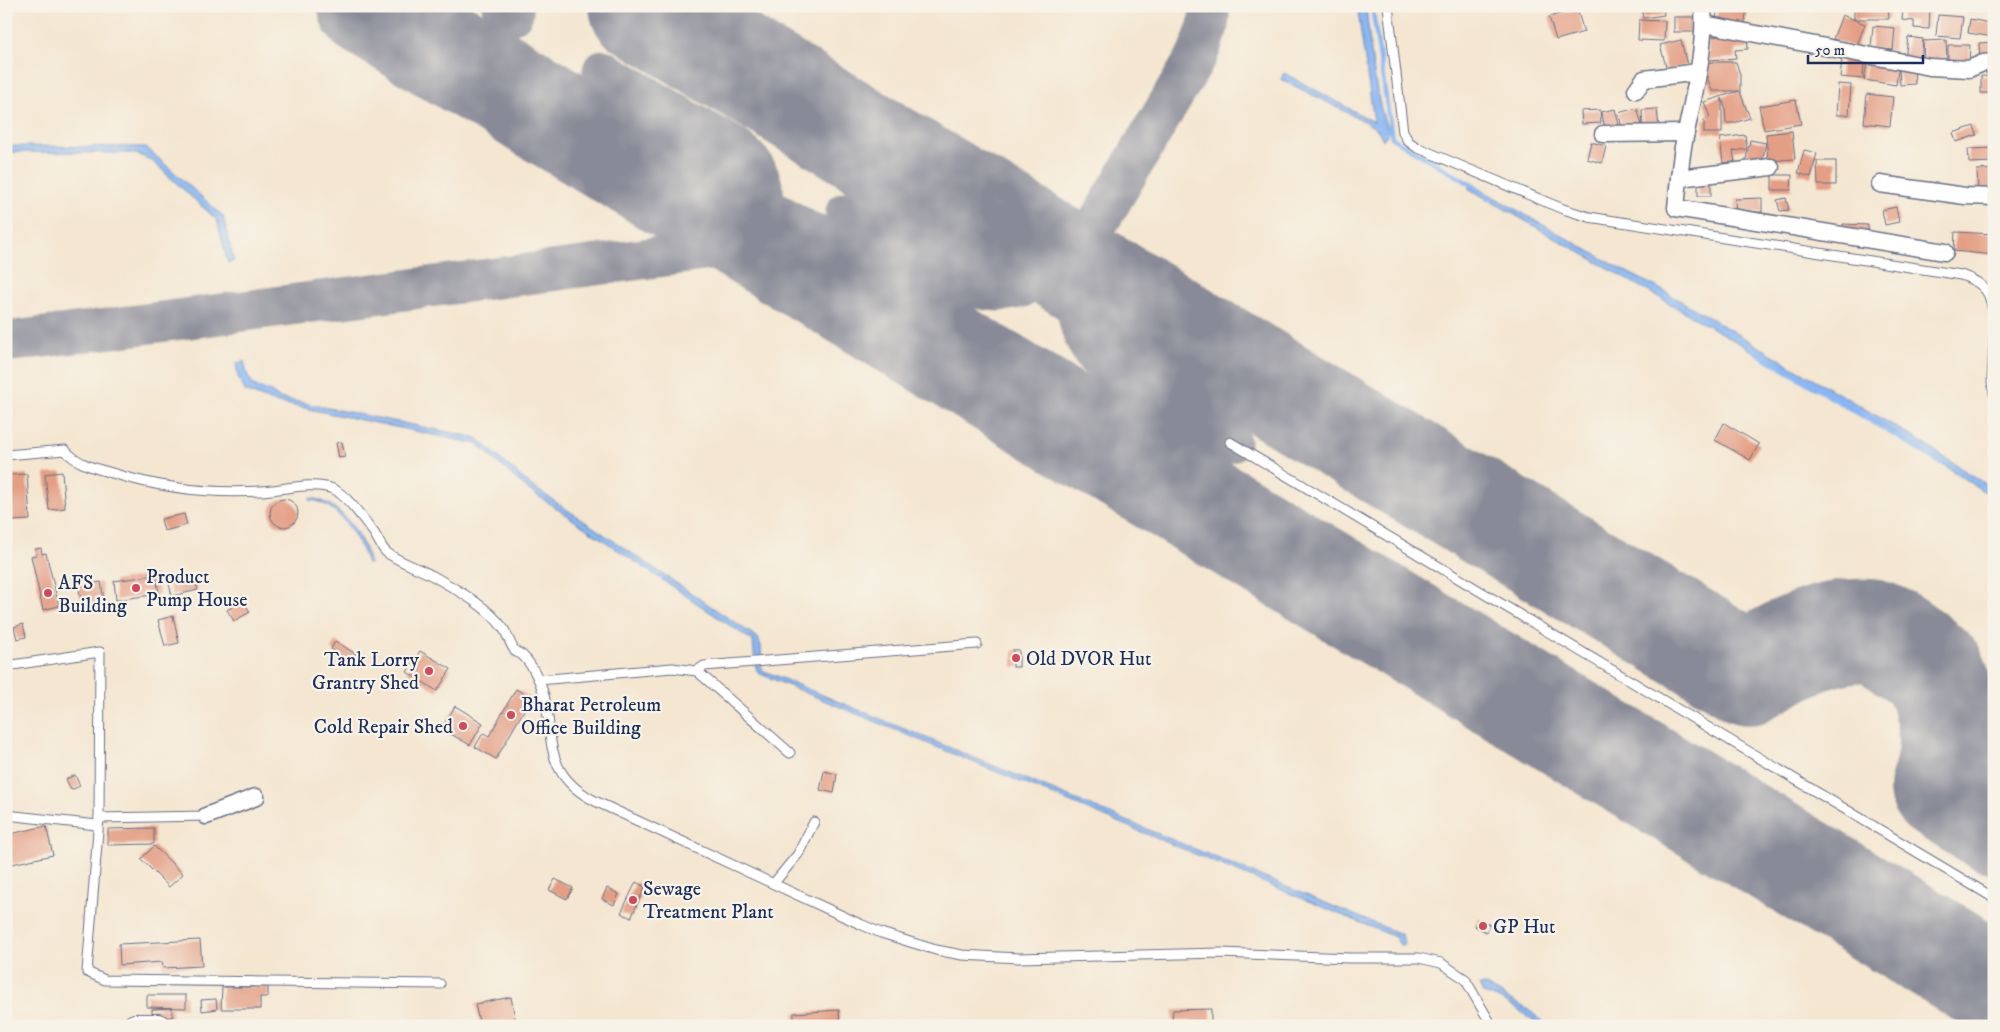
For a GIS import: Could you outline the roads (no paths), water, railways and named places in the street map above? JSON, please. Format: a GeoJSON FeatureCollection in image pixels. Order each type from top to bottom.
{"type":"FeatureCollection","features":[{"type":"Feature","properties":{"kind":"main road"},"geometry":{"type":"LineString","coordinates":[[135,1026],[158,1026]]}},
{"type":"Feature","properties":{"kind":"street"},"geometry":{"type":"LineString","coordinates":[[1702,6],[1704,24],[1698,72],[1686,133],[1676,208],[1945,252]]}},
{"type":"Feature","properties":{"kind":"street"},"geometry":{"type":"LineString","coordinates":[[1704,24],[1930,68],[1969,69],[1983,63],[1994,62]]}},
{"type":"Feature","properties":{"kind":"street"},"geometry":{"type":"LineString","coordinates":[[1636,90],[1644,79],[1698,72]]}},
{"type":"Feature","properties":{"kind":"street"},"geometry":{"type":"LineString","coordinates":[[1603,134],[1686,133]]}},
{"type":"Feature","properties":{"kind":"street"},"geometry":{"type":"LineString","coordinates":[[1679,178],[1771,167]]}},
{"type":"Feature","properties":{"kind":"street"},"geometry":{"type":"LineString","coordinates":[[1880,184],[1965,196],[1994,196]]}},
{"type":"Feature","properties":{"kind":"street"},"geometry":{"type":"LineString","coordinates":[[206,816],[256,797]]}},
{"type":"Feature","properties":{"kind":"lane"},"geometry":{"type":"LineString","coordinates":[[1388,6],[1403,132],[1408,141],[1416,147],[1563,209],[1588,217],[1961,275],[1979,282],[1986,289],[1990,295],[1994,319]]}},
{"type":"Feature","properties":{"kind":"lane"},"geometry":{"type":"LineString","coordinates":[[1994,337],[1992,382],[1994,394]]}},
{"type":"Feature","properties":{"kind":"lane"},"geometry":{"type":"LineString","coordinates":[[1230,442],[1994,898]]}},
{"type":"Feature","properties":{"kind":"lane"},"geometry":{"type":"LineString","coordinates":[[6,455],[65,450],[79,462],[126,478],[170,488],[248,492],[307,486],[333,489],[363,519],[385,551],[436,578],[478,604],[494,618],[509,638],[515,651],[527,660],[539,680],[546,702],[549,736],[554,758],[561,773],[578,790],[597,802],[881,933],[936,950],[962,955],[1018,958],[1256,953],[1334,958],[1412,958],[1432,960],[1450,968],[1465,979],[1492,1026]]}},
{"type":"Feature","properties":{"kind":"lane"},"geometry":{"type":"LineString","coordinates":[[697,671],[704,666],[977,644]]}},
{"type":"Feature","properties":{"kind":"lane"},"geometry":{"type":"LineString","coordinates":[[6,666],[100,652],[98,822],[87,972],[105,980],[440,984]]}},
{"type":"Feature","properties":{"kind":"lane"},"geometry":{"type":"LineString","coordinates":[[539,680],[672,668],[697,671],[790,753]]}},
{"type":"Feature","properties":{"kind":"lane"},"geometry":{"type":"LineString","coordinates":[[6,816],[98,822],[206,816]]}},
{"type":"Feature","properties":{"kind":"lane"},"geometry":{"type":"LineString","coordinates":[[774,884],[798,854],[814,822]]}},
{"type":"Feature","properties":{"kind":"water"},"geometry":{"type":"Polygon","coordinates":[[[1357,6],[1366,6],[1377,92],[1385,123],[1390,130],[1383,140],[1378,130],[1364,121],[1281,79],[1284,73],[1374,122],[1357,6]]]}},
{"type":"Feature","properties":{"kind":"water"},"geometry":{"type":"Polygon","coordinates":[[[6,146],[143,147],[148,149],[223,216],[234,261],[228,263],[217,220],[151,160],[129,153],[6,152],[6,146]]]}},
{"type":"Feature","properties":{"kind":"water"},"geometry":{"type":"Polygon","coordinates":[[[1473,185],[1621,269],[1664,291],[1918,440],[1994,490],[1994,498],[1892,431],[1468,188],[1473,185]]]}},
{"type":"Feature","properties":{"kind":"water"},"geometry":{"type":"Polygon","coordinates":[[[244,361],[247,374],[253,385],[271,392],[279,398],[477,438],[529,484],[758,638],[761,646],[762,670],[1398,933],[1402,935],[1405,944],[1400,945],[1395,937],[758,673],[755,664],[753,641],[526,488],[477,444],[270,401],[245,391],[238,377],[236,363],[244,361]]]}},
{"type":"Feature","properties":{"kind":"water"},"geometry":{"type":"Polygon","coordinates":[[[310,498],[321,501],[341,513],[362,542],[370,563],[367,564],[359,544],[338,515],[330,507],[310,500],[310,498]]]}},
{"type":"Feature","properties":{"kind":"water"},"geometry":{"type":"Polygon","coordinates":[[[1479,985],[1485,985],[1530,1011],[1547,1026],[1538,1024],[1496,997],[1483,993],[1479,985]]]}},
{"type":"Feature","properties":{"kind":"waterway"},"geometry":{"type":"LineString","coordinates":[[1372,6],[1392,138],[1477,188]]}},
{"type":"Feature","properties":{"kind":"waterway"},"geometry":{"type":"LineString","coordinates":[[1757,353],[1941,463]]}},
{"type":"Feature","properties":{"kind":"place","name":"Product Pump House"},"geometry":{"type":"Point","coordinates":[136,588]}},
{"type":"Feature","properties":{"kind":"place","name":"AFS Building"},"geometry":{"type":"Point","coordinates":[48,593]}},
{"type":"Feature","properties":{"kind":"place","name":"Old DVOR Hut"},"geometry":{"type":"Point","coordinates":[1016,658]}},
{"type":"Feature","properties":{"kind":"place","name":"Tank Lorry Grantry Shed"},"geometry":{"type":"Point","coordinates":[429,671]}},
{"type":"Feature","properties":{"kind":"place","name":"Bharat Petroleum Office Building"},"geometry":{"type":"Point","coordinates":[511,715]}},
{"type":"Feature","properties":{"kind":"place","name":"Cold Repair Shed"},"geometry":{"type":"Point","coordinates":[463,726]}},
{"type":"Feature","properties":{"kind":"place","name":"Sewage Treatment Plant"},"geometry":{"type":"Point","coordinates":[633,900]}},
{"type":"Feature","properties":{"kind":"place","name":"GP Hut"},"geometry":{"type":"Point","coordinates":[1483,926]}}]}
